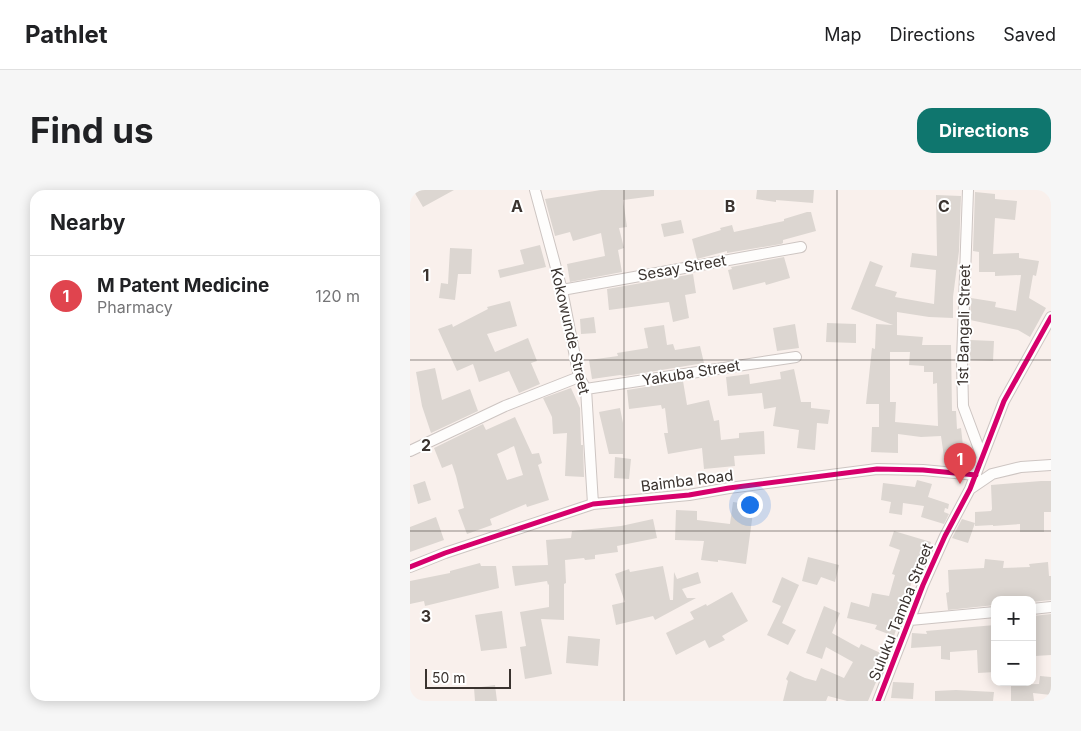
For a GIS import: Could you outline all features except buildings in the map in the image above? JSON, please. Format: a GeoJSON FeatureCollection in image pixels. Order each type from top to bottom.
{"type":"FeatureCollection","features":[{"type":"Feature","properties":{"kind":"street","name":"Kokowunde Street"},"geometry":{"type":"LineString","coordinates":[[535,190],[562,290],[579,377],[586,388],[593,504]]}},
{"type":"Feature","properties":{"kind":"street","name":"1st Bangali Street"},"geometry":{"type":"LineString","coordinates":[[968,190],[962,361],[963,406],[982,457]]}},
{"type":"Feature","properties":{"kind":"street","name":"Sesay Street"},"geometry":{"type":"LineString","coordinates":[[562,290],[801,246]]}},
{"type":"Feature","properties":{"kind":"street","name":"Suluku Tamba Street"},"geometry":{"type":"LineString","coordinates":[[878,701],[923,586],[970,489],[1004,401],[1051,317]]}},
{"type":"Feature","properties":{"kind":"street","name":"Yakuba Street"},"geometry":{"type":"LineString","coordinates":[[586,388],[796,357]]}},
{"type":"Feature","properties":{"kind":"street"},"geometry":{"type":"LineString","coordinates":[[410,451],[505,406],[579,377]]}},
{"type":"Feature","properties":{"kind":"street"},"geometry":{"type":"LineString","coordinates":[[970,489],[992,474],[1021,467],[1051,465]]}},
{"type":"Feature","properties":{"kind":"street","name":"Baimba Road"},"geometry":{"type":"LineString","coordinates":[[410,567],[445,553],[593,504],[689,495],[877,469],[976,475]]}},
{"type":"Feature","properties":{"kind":"street"},"geometry":{"type":"LineString","coordinates":[[1036,609],[1051,607]]}},
{"type":"Feature","properties":{"kind":"street"},"geometry":{"type":"LineString","coordinates":[[910,620],[991,612]]}},
{"type":"Feature","properties":{"kind":"cycle path"},"geometry":{"type":"LineString","coordinates":[[878,701],[923,585],[945,536],[970,489],[1004,401],[1051,317]]}},
{"type":"Feature","properties":{"kind":"cycle path"},"geometry":{"type":"LineString","coordinates":[[410,567],[445,553],[593,504],[689,495],[877,469],[923,470],[976,475]]}},
{"type":"Feature","properties":{"kind":"place","name":"M Patent Medicine"},"geometry":{"type":"Point","coordinates":[960,484]}}]}
